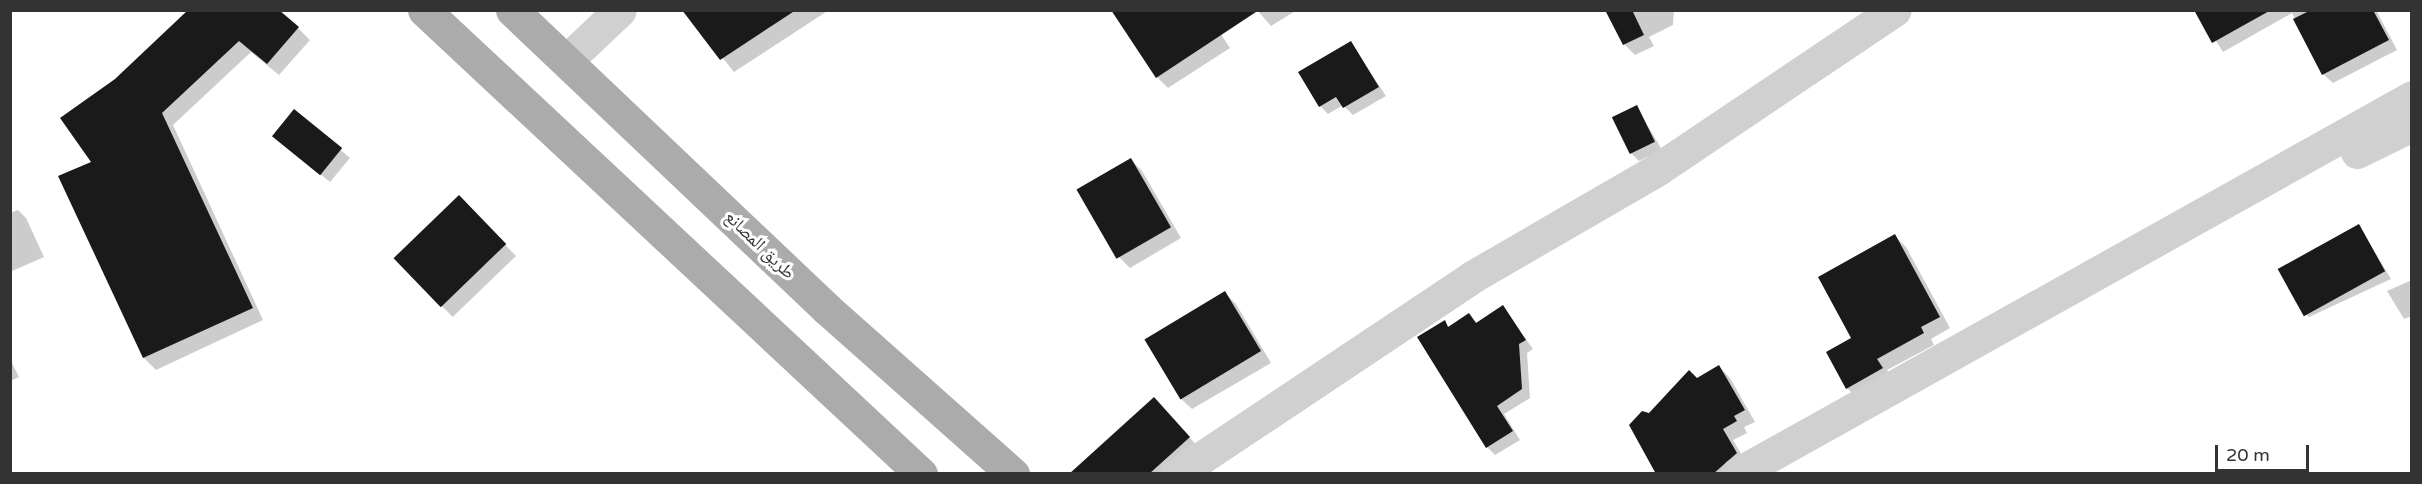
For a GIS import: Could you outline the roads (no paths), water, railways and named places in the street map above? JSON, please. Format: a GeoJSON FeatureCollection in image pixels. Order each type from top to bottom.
{"type":"FeatureCollection","features":[{"type":"Feature","properties":{"kind":"main road"},"geometry":{"type":"LineString","coordinates":[[424,10],[921,474]]}},
{"type":"Feature","properties":{"kind":"main road","name":"طريق المصانع"},"geometry":{"type":"LineString","coordinates":[[512,10],[827,309],[1013,474]]}},
{"type":"Feature","properties":{"kind":"street"},"geometry":{"type":"LineString","coordinates":[[566,61],[620,10]]}},
{"type":"Feature","properties":{"kind":"street"},"geometry":{"type":"LineString","coordinates":[[1177,474],[1407,319],[1658,169],[1895,10]]}},
{"type":"Feature","properties":{"kind":"street"},"geometry":{"type":"LineString","coordinates":[[1737,474],[2412,97]]}},
{"type":"Feature","properties":{"kind":"street"},"geometry":{"type":"LineString","coordinates":[[1775,474],[2188,243],[2412,125]]}}]}
